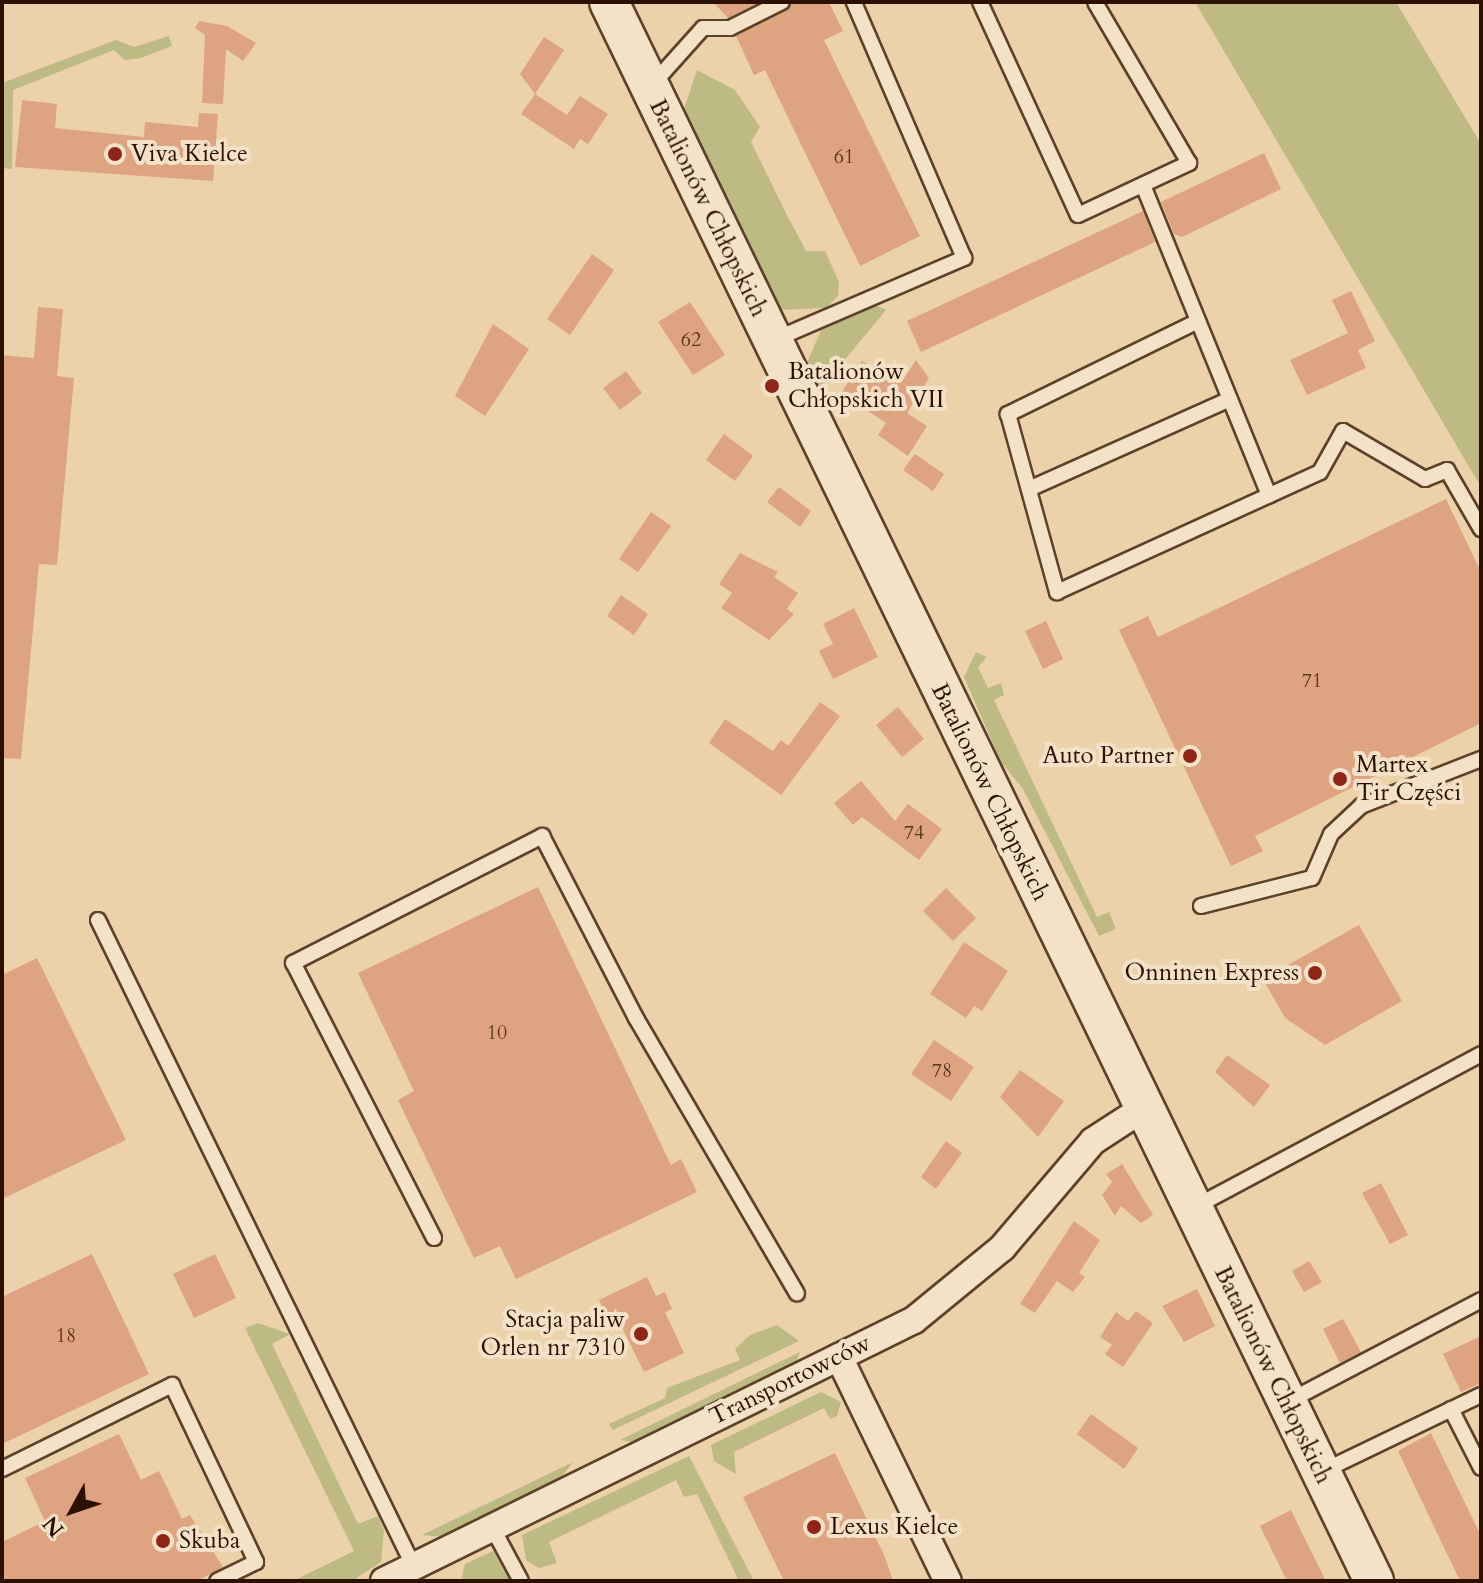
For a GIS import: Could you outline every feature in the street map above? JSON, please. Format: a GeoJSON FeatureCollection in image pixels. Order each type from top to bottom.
{"type":"FeatureCollection","features":[{"type":"Feature","properties":{"kind":"street","name":"Batalionów Chłopskich"},"geometry":{"type":"LineString","coordinates":[[609,2],[1374,1581]]}},
{"type":"Feature","properties":{"kind":"street","name":"Transportowców"},"geometry":{"type":"LineString","coordinates":[[384,1581],[914,1320],[965,1282],[1085,1149],[1144,1108]]}},
{"type":"Feature","properties":{"kind":"street"},"geometry":{"type":"LineString","coordinates":[[839,1357],[948,1581]]}},
{"type":"Feature","properties":{"kind":"lane"},"geometry":{"type":"LineString","coordinates":[[650,87],[703,28],[730,28],[782,2]]}},
{"type":"Feature","properties":{"kind":"lane"},"geometry":{"type":"LineString","coordinates":[[772,340],[964,258],[854,2]]}},
{"type":"Feature","properties":{"kind":"lane"},"geometry":{"type":"LineString","coordinates":[[980,2],[1078,215],[1189,163],[1095,2]]}},
{"type":"Feature","properties":{"kind":"lane"},"geometry":{"type":"LineString","coordinates":[[1143,185],[1269,495]]}},
{"type":"Feature","properties":{"kind":"lane"},"geometry":{"type":"LineString","coordinates":[[1198,321],[1008,414],[1057,592],[1320,472],[1343,431],[1425,479],[1447,470],[1481,529]]}},
{"type":"Feature","properties":{"kind":"lane"},"geometry":{"type":"LineString","coordinates":[[1029,489],[1230,399]]}},
{"type":"Feature","properties":{"kind":"lane"},"geometry":{"type":"LineString","coordinates":[[1201,906],[1312,878],[1331,834],[1361,806],[1481,759]]}},
{"type":"Feature","properties":{"kind":"lane"},"geometry":{"type":"LineString","coordinates":[[434,1238],[293,963],[542,836],[636,1018],[797,1293]]}},
{"type":"Feature","properties":{"kind":"lane"},"geometry":{"type":"LineString","coordinates":[[98,920],[414,1567]]}},
{"type":"Feature","properties":{"kind":"lane"},"geometry":{"type":"LineString","coordinates":[[1192,1208],[1481,1054]]}},
{"type":"Feature","properties":{"kind":"lane"},"geometry":{"type":"LineString","coordinates":[[1287,1402],[1481,1300]]}},
{"type":"Feature","properties":{"kind":"lane"},"geometry":{"type":"LineString","coordinates":[[2,1469],[172,1385],[256,1562],[217,1581]]}},
{"type":"Feature","properties":{"kind":"lane"},"geometry":{"type":"LineString","coordinates":[[1321,1472],[1481,1395]]}},
{"type":"Feature","properties":{"kind":"lane"},"geometry":{"type":"LineString","coordinates":[[1451,1409],[1481,1468]]}},
{"type":"Feature","properties":{"kind":"lane"},"geometry":{"type":"LineString","coordinates":[[492,1527],[521,1581]]}},
{"type":"Feature","properties":{"kind":"shaded area"},"geometry":{"type":"Polygon","coordinates":[[[1195,2],[1396,2],[1481,144],[1481,487],[1195,2]]]}},
{"type":"Feature","properties":{"kind":"shaded area"},"geometry":{"type":"Polygon","coordinates":[[[169,36],[172,46],[141,58],[125,60],[114,50],[13,90],[12,169],[2,168],[2,83],[116,40],[134,47],[169,36]]]}},
{"type":"Feature","properties":{"kind":"shaded area"},"geometry":{"type":"Polygon","coordinates":[[[697,70],[735,90],[760,127],[751,142],[788,217],[806,251],[825,251],[839,282],[838,296],[826,308],[778,310],[684,109],[697,70]]]}},
{"type":"Feature","properties":{"kind":"shaded area"},"geometry":{"type":"Polygon","coordinates":[[[875,305],[886,310],[818,392],[805,367],[821,330],[875,305]]]}},
{"type":"Feature","properties":{"kind":"shaded area"},"geometry":{"type":"Polygon","coordinates":[[[976,652],[987,657],[978,667],[988,688],[1001,683],[1004,695],[994,700],[1097,917],[1109,912],[1116,929],[1099,936],[1023,789],[1001,762],[964,677],[976,652]]]}},
{"type":"Feature","properties":{"kind":"shaded area"},"geometry":{"type":"Polygon","coordinates":[[[258,1323],[290,1334],[272,1344],[358,1524],[378,1516],[384,1531],[381,1562],[352,1581],[293,1581],[354,1551],[245,1328],[258,1323]]]}},
{"type":"Feature","properties":{"kind":"shaded area"},"geometry":{"type":"Polygon","coordinates":[[[777,1325],[799,1341],[613,1430],[609,1424],[665,1398],[667,1388],[740,1360],[735,1349],[750,1335],[777,1325]]]}},
{"type":"Feature","properties":{"kind":"shaded area"},"geometry":{"type":"Polygon","coordinates":[[[800,1352],[795,1365],[637,1443],[620,1440],[800,1352]]]}},
{"type":"Feature","properties":{"kind":"shaded area"},"geometry":{"type":"Polygon","coordinates":[[[821,1392],[841,1402],[837,1416],[830,1419],[824,1408],[734,1452],[736,1474],[714,1461],[711,1445],[821,1392]]]}},
{"type":"Feature","properties":{"kind":"shaded area"},"geometry":{"type":"Polygon","coordinates":[[[689,1456],[754,1581],[739,1581],[697,1494],[684,1497],[676,1480],[549,1542],[557,1563],[539,1568],[526,1560],[522,1535],[689,1456]]]}},
{"type":"Feature","properties":{"kind":"shaded area"},"geometry":{"type":"Polygon","coordinates":[[[573,1462],[559,1480],[443,1537],[422,1535],[573,1462]]]}},
{"type":"Feature","properties":{"kind":"shaded area"},"geometry":{"type":"Polygon","coordinates":[[[493,1551],[510,1581],[461,1581],[465,1564],[493,1551]]]}},
{"type":"Feature","properties":{"kind":"building"},"geometry":{"type":"Polygon","coordinates":[[[713,2],[760,2],[728,18],[713,2]]]}},
{"type":"Feature","properties":{"kind":"building"},"geometry":{"type":"Polygon","coordinates":[[[792,2],[829,2],[843,31],[824,40],[920,236],[860,266],[765,70],[754,75],[736,36],[792,2]]]}},
{"type":"Feature","properties":{"kind":"building"},"geometry":{"type":"Polygon","coordinates":[[[199,21],[227,26],[256,43],[243,61],[226,49],[223,104],[202,103],[205,35],[195,28],[199,21]]]}},
{"type":"Feature","properties":{"kind":"building"},"geometry":{"type":"Polygon","coordinates":[[[544,37],[564,50],[535,94],[520,74],[544,37]]]}},
{"type":"Feature","properties":{"kind":"building"},"geometry":{"type":"Polygon","coordinates":[[[535,94],[567,115],[580,96],[608,114],[588,144],[580,139],[574,149],[521,114],[535,94]]]}},
{"type":"Feature","properties":{"kind":"building"},"geometry":{"type":"Polygon","coordinates":[[[22,100],[57,104],[55,128],[144,137],[145,122],[198,127],[199,113],[218,114],[213,181],[15,167],[22,100]]]}},
{"type":"Feature","properties":{"kind":"building"},"geometry":{"type":"Polygon","coordinates":[[[1264,153],[1281,189],[1182,237],[1174,234],[1161,202],[1264,153]]]}},
{"type":"Feature","properties":{"kind":"building"},"geometry":{"type":"Polygon","coordinates":[[[1143,211],[1155,242],[921,352],[907,321],[1143,211]]]}},
{"type":"Feature","properties":{"kind":"building"},"geometry":{"type":"Polygon","coordinates":[[[592,254],[614,270],[570,335],[547,319],[592,254]]]}},
{"type":"Feature","properties":{"kind":"building"},"geometry":{"type":"Polygon","coordinates":[[[1351,291],[1375,341],[1358,350],[1366,368],[1307,395],[1290,360],[1348,333],[1332,300],[1351,291]]]}},
{"type":"Feature","properties":{"kind":"building"},"geometry":{"type":"Polygon","coordinates":[[[690,302],[725,355],[693,375],[658,322],[690,302]]]}},
{"type":"Feature","properties":{"kind":"building"},"geometry":{"type":"Polygon","coordinates":[[[38,307],[63,309],[57,376],[74,378],[57,565],[39,564],[21,759],[2,758],[2,355],[34,358],[38,307]]]}},
{"type":"Feature","properties":{"kind":"building"},"geometry":{"type":"Polygon","coordinates":[[[493,324],[529,349],[485,416],[455,396],[493,324]]]}},
{"type":"Feature","properties":{"kind":"building"},"geometry":{"type":"Polygon","coordinates":[[[916,360],[929,378],[907,413],[927,426],[908,456],[878,435],[886,423],[841,393],[862,361],[901,383],[916,360]]]}},
{"type":"Feature","properties":{"kind":"building"},"geometry":{"type":"Polygon","coordinates":[[[626,371],[642,393],[620,410],[603,388],[626,371]]]}},
{"type":"Feature","properties":{"kind":"building"},"geometry":{"type":"Polygon","coordinates":[[[724,434],[753,456],[735,481],[706,460],[724,434]]]}},
{"type":"Feature","properties":{"kind":"building"},"geometry":{"type":"Polygon","coordinates":[[[915,454],[944,474],[933,491],[903,470],[915,454]]]}},
{"type":"Feature","properties":{"kind":"building"},"geometry":{"type":"Polygon","coordinates":[[[779,487],[811,511],[800,527],[767,502],[779,487]]]}},
{"type":"Feature","properties":{"kind":"building"},"geometry":{"type":"Polygon","coordinates":[[[1446,499],[1481,572],[1481,723],[1255,836],[1263,851],[1231,866],[1119,630],[1148,616],[1158,637],[1446,499]]]}},
{"type":"Feature","properties":{"kind":"building"},"geometry":{"type":"Polygon","coordinates":[[[651,512],[671,526],[638,572],[619,559],[651,512]]]}},
{"type":"Feature","properties":{"kind":"building"},"geometry":{"type":"Polygon","coordinates":[[[740,553],[778,572],[774,577],[798,593],[787,609],[794,614],[769,640],[721,608],[732,593],[719,584],[740,553]]]}},
{"type":"Feature","properties":{"kind":"building"},"geometry":{"type":"Polygon","coordinates":[[[621,595],[648,614],[634,635],[607,616],[621,595]]]}},
{"type":"Feature","properties":{"kind":"building"},"geometry":{"type":"Polygon","coordinates":[[[854,608],[878,657],[833,679],[819,651],[833,644],[823,624],[854,608]]]}},
{"type":"Feature","properties":{"kind":"building"},"geometry":{"type":"Polygon","coordinates":[[[1046,621],[1063,659],[1043,669],[1025,631],[1046,621]]]}},
{"type":"Feature","properties":{"kind":"building"},"geometry":{"type":"Polygon","coordinates":[[[820,702],[840,716],[781,795],[709,743],[725,719],[773,751],[781,740],[788,746],[820,702]]]}},
{"type":"Feature","properties":{"kind":"building"},"geometry":{"type":"Polygon","coordinates":[[[898,707],[924,739],[902,757],[876,725],[898,707]]]}},
{"type":"Feature","properties":{"kind":"building"},"geometry":{"type":"Polygon","coordinates":[[[861,781],[895,821],[908,804],[942,829],[919,860],[862,817],[853,825],[834,803],[861,781]]]}},
{"type":"Feature","properties":{"kind":"building"},"geometry":{"type":"Polygon","coordinates":[[[538,887],[671,1165],[681,1159],[697,1192],[516,1279],[500,1246],[474,1258],[398,1100],[414,1091],[358,973],[538,887]]]}},
{"type":"Feature","properties":{"kind":"building"},"geometry":{"type":"Polygon","coordinates":[[[946,888],[976,918],[953,941],[923,911],[946,888]]]}},
{"type":"Feature","properties":{"kind":"building"},"geometry":{"type":"Polygon","coordinates":[[[1359,925],[1402,1001],[1325,1045],[1285,1018],[1263,979],[1359,925]]]}},
{"type":"Feature","properties":{"kind":"building"},"geometry":{"type":"Polygon","coordinates":[[[964,942],[1008,971],[982,1011],[974,1006],[966,1018],[930,994],[964,942]]]}},
{"type":"Feature","properties":{"kind":"building"},"geometry":{"type":"Polygon","coordinates":[[[37,958],[126,1140],[2,1199],[2,975],[37,958]]]}},
{"type":"Feature","properties":{"kind":"building"},"geometry":{"type":"Polygon","coordinates":[[[934,1040],[974,1067],[951,1101],[911,1074],[934,1040]]]}},
{"type":"Feature","properties":{"kind":"building"},"geometry":{"type":"Polygon","coordinates":[[[1227,1055],[1270,1085],[1254,1107],[1215,1072],[1227,1055]]]}},
{"type":"Feature","properties":{"kind":"building"},"geometry":{"type":"Polygon","coordinates":[[[1020,1070],[1064,1101],[1038,1137],[1000,1097],[1020,1070]]]}},
{"type":"Feature","properties":{"kind":"building"},"geometry":{"type":"Polygon","coordinates":[[[946,1141],[962,1153],[936,1189],[921,1177],[946,1141]]]}},
{"type":"Feature","properties":{"kind":"building"},"geometry":{"type":"Polygon","coordinates":[[[1122,1164],[1153,1215],[1141,1223],[1121,1206],[1115,1216],[1102,1195],[1112,1182],[1106,1174],[1122,1164]]]}},
{"type":"Feature","properties":{"kind":"building"},"geometry":{"type":"Polygon","coordinates":[[[1381,1183],[1408,1235],[1390,1244],[1362,1193],[1381,1183]]]}},
{"type":"Feature","properties":{"kind":"building"},"geometry":{"type":"Polygon","coordinates":[[[1074,1221],[1100,1240],[1079,1273],[1085,1277],[1073,1292],[1057,1281],[1035,1313],[1020,1304],[1074,1221]]]}},
{"type":"Feature","properties":{"kind":"building"},"geometry":{"type":"Polygon","coordinates":[[[92,1254],[149,1374],[2,1444],[2,1297],[92,1254]]]}},
{"type":"Feature","properties":{"kind":"building"},"geometry":{"type":"Polygon","coordinates":[[[215,1254],[236,1298],[194,1318],[173,1274],[215,1254]]]}},
{"type":"Feature","properties":{"kind":"building"},"geometry":{"type":"Polygon","coordinates":[[[1309,1261],[1322,1282],[1304,1292],[1292,1271],[1309,1261]]]}},
{"type":"Feature","properties":{"kind":"building"},"geometry":{"type":"Polygon","coordinates":[[[647,1277],[656,1296],[665,1292],[672,1309],[665,1312],[684,1353],[644,1372],[616,1315],[608,1319],[599,1300],[647,1277]]]}},
{"type":"Feature","properties":{"kind":"building"},"geometry":{"type":"Polygon","coordinates":[[[1197,1289],[1215,1326],[1184,1342],[1162,1306],[1197,1289]]]}},
{"type":"Feature","properties":{"kind":"building"},"geometry":{"type":"Polygon","coordinates":[[[1136,1311],[1153,1323],[1123,1367],[1105,1354],[1112,1345],[1100,1337],[1116,1312],[1128,1321],[1136,1311]]]}},
{"type":"Feature","properties":{"kind":"building"},"geometry":{"type":"Polygon","coordinates":[[[1343,1319],[1361,1352],[1340,1363],[1323,1329],[1343,1319]]]}},
{"type":"Feature","properties":{"kind":"building"},"geometry":{"type":"Polygon","coordinates":[[[1481,1336],[1481,1383],[1461,1392],[1443,1354],[1481,1336]]]}},
{"type":"Feature","properties":{"kind":"building"},"geometry":{"type":"Polygon","coordinates":[[[1091,1414],[1138,1448],[1124,1469],[1077,1434],[1091,1414]]]}},
{"type":"Feature","properties":{"kind":"building"},"geometry":{"type":"Polygon","coordinates":[[[1431,1433],[1481,1536],[1481,1581],[1460,1581],[1398,1451],[1431,1433]]]}},
{"type":"Feature","properties":{"kind":"building"},"geometry":{"type":"Polygon","coordinates":[[[119,1434],[141,1480],[159,1471],[182,1519],[190,1515],[223,1567],[197,1581],[2,1581],[2,1542],[45,1521],[25,1478],[119,1434]]]}},
{"type":"Feature","properties":{"kind":"building","name":"Lexus Kielce"},"geometry":{"type":"Polygon","coordinates":[[[835,1453],[885,1557],[893,1581],[784,1581],[743,1497],[835,1453]]]}},
{"type":"Feature","properties":{"kind":"building"},"geometry":{"type":"Polygon","coordinates":[[[1291,1510],[1326,1581],[1287,1581],[1260,1526],[1291,1510]]]}},
{"type":"Feature","properties":{"kind":"place","name":"Viva Kielce"},"geometry":{"type":"Point","coordinates":[115,154]}},
{"type":"Feature","properties":{"kind":"place","name":"Batalionów Chłopskich VII"},"geometry":{"type":"Point","coordinates":[772,386]}},
{"type":"Feature","properties":{"kind":"place","name":"Auto Partner"},"geometry":{"type":"Point","coordinates":[1190,756]}},
{"type":"Feature","properties":{"kind":"place","name":"Martex Tir Części"},"geometry":{"type":"Point","coordinates":[1340,779]}},
{"type":"Feature","properties":{"kind":"place","name":"Onninen Express"},"geometry":{"type":"Point","coordinates":[1315,973]}},
{"type":"Feature","properties":{"kind":"place","name":"Stacja paliw Orlen nr 7310"},"geometry":{"type":"Point","coordinates":[641,1334]}},
{"type":"Feature","properties":{"kind":"place","name":"Lexus Kielce"},"geometry":{"type":"Point","coordinates":[814,1527]}},
{"type":"Feature","properties":{"kind":"place","name":"Skuba"},"geometry":{"type":"Point","coordinates":[163,1541]}}]}
